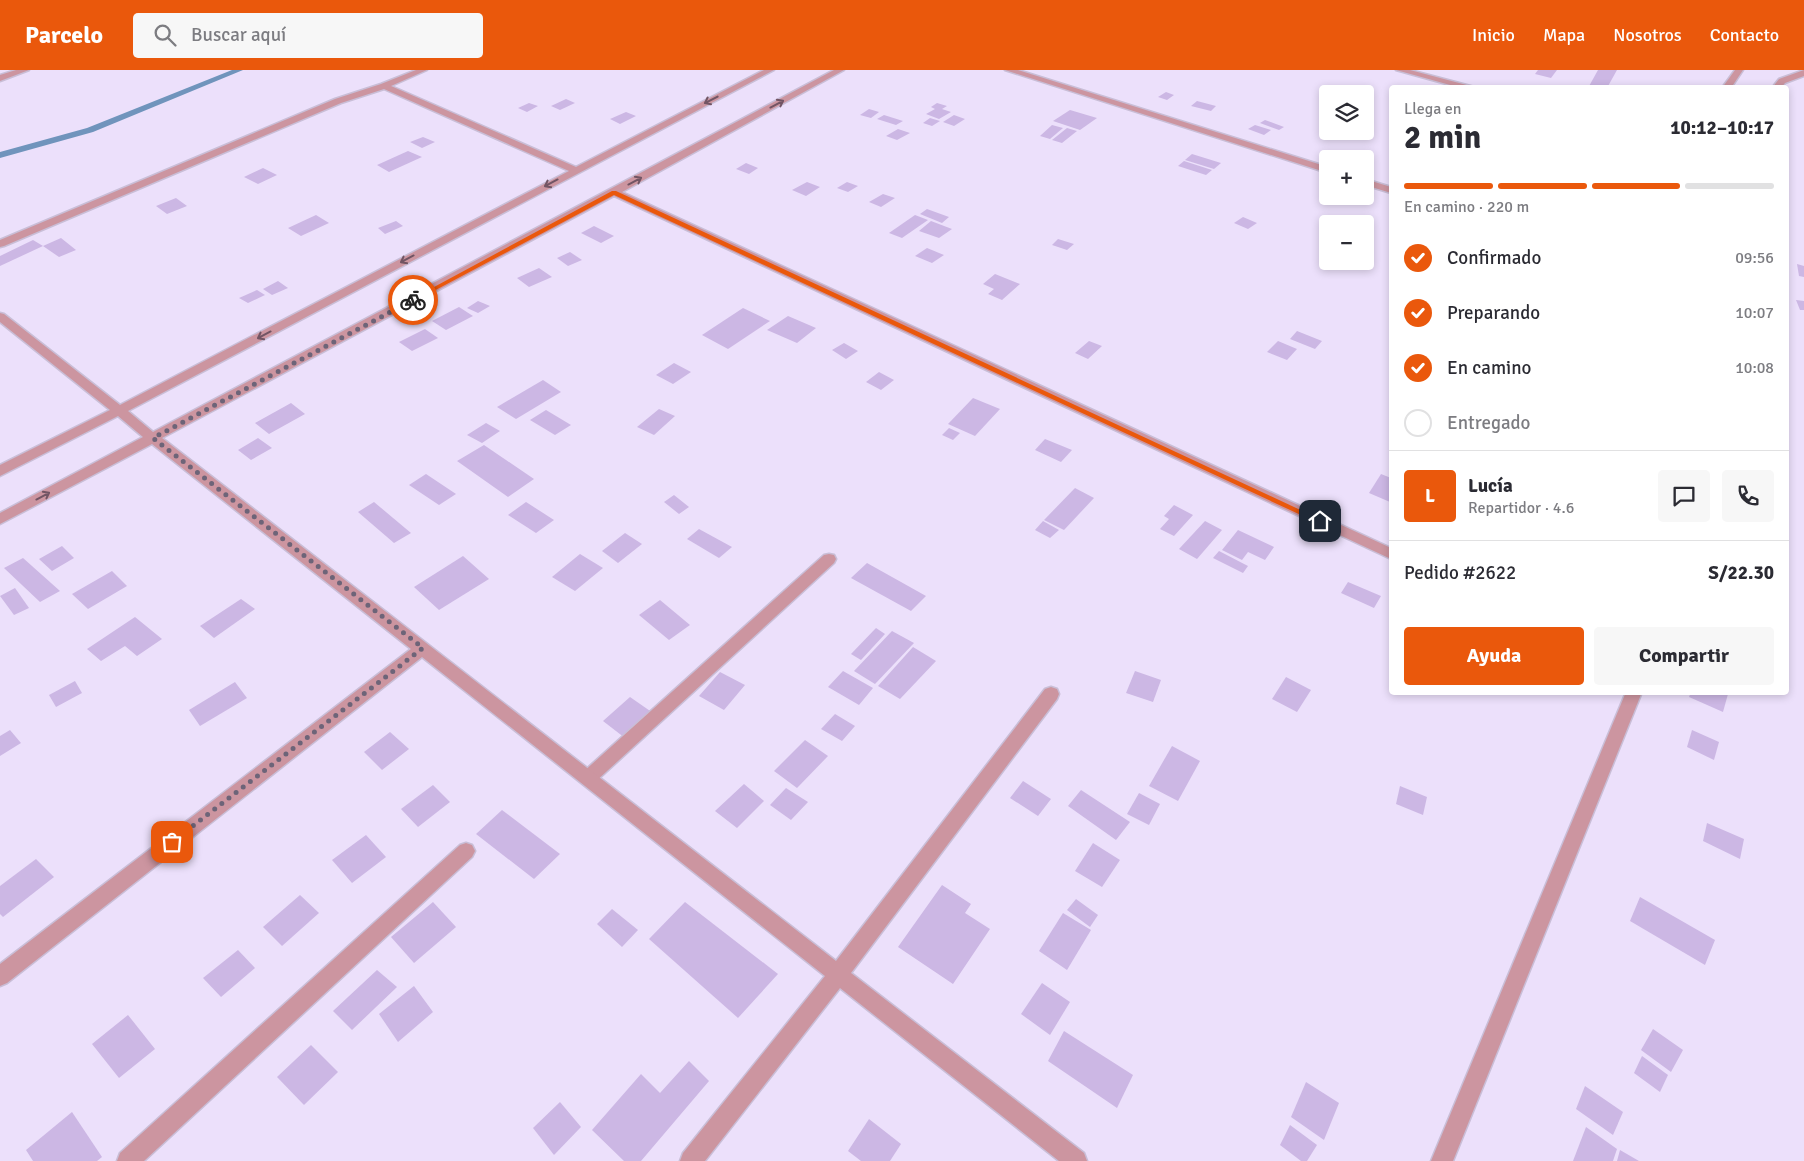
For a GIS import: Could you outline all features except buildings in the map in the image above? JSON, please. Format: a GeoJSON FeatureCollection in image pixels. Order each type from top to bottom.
{"type":"FeatureCollection","features":[{"type":"Feature","properties":{"kind":"street"},"geometry":{"type":"LineString","coordinates":[[0,78],[25,70]]}},
{"type":"Feature","properties":{"kind":"street"},"geometry":{"type":"LineString","coordinates":[[0,244],[338,101],[384,86],[423,70]]}},
{"type":"Feature","properties":{"kind":"street"},"geometry":{"type":"LineString","coordinates":[[0,471],[121,411],[575,170],[770,70]]}},
{"type":"Feature","properties":{"kind":"street"},"geometry":{"type":"LineString","coordinates":[[0,519],[840,70]]}},
{"type":"Feature","properties":{"kind":"street"},"geometry":{"type":"LineString","coordinates":[[1009,70],[1319,167]]}},
{"type":"Feature","properties":{"kind":"street"},"geometry":{"type":"LineString","coordinates":[[1400,70],[1462,85]]}},
{"type":"Feature","properties":{"kind":"street"},"geometry":{"type":"LineString","coordinates":[[1728,85],[1739,70]]}},
{"type":"Feature","properties":{"kind":"street"},"geometry":{"type":"LineString","coordinates":[[1779,85],[1782,81],[1804,73]]}},
{"type":"Feature","properties":{"kind":"street"},"geometry":{"type":"LineString","coordinates":[[384,86],[575,170]]}},
{"type":"Feature","properties":{"kind":"street"},"geometry":{"type":"LineString","coordinates":[[1374,185],[1389,189]]}},
{"type":"Feature","properties":{"kind":"street"},"geometry":{"type":"LineString","coordinates":[[614,192],[1389,553]]}},
{"type":"Feature","properties":{"kind":"street"},"geometry":{"type":"LineString","coordinates":[[0,316],[1076,1161]]}},
{"type":"Feature","properties":{"kind":"street"},"geometry":{"type":"LineString","coordinates":[[588,778],[829,559]]}},
{"type":"Feature","properties":{"kind":"street"},"geometry":{"type":"LineString","coordinates":[[0,976],[423,648]]}},
{"type":"Feature","properties":{"kind":"street"},"geometry":{"type":"LineString","coordinates":[[691,1161],[838,974],[1051,694]]}},
{"type":"Feature","properties":{"kind":"street"},"geometry":{"type":"LineString","coordinates":[[1442,1161],[1633,695]]}},
{"type":"Feature","properties":{"kind":"street"},"geometry":{"type":"LineString","coordinates":[[128,1161],[466,851]]}},
{"type":"Feature","properties":{"kind":"waterway"},"geometry":{"type":"LineString","coordinates":[[0,155],[90,130],[239,70]]}},
{"type":"Feature","properties":{"kind":"way so far"},"geometry":{"type":"LineString","coordinates":[[172,842],[423,648],[153,438],[413,300]]}},
{"type":"Feature","properties":{"kind":"route"},"geometry":{"type":"LineString","coordinates":[[413,300],[614,192],[1320,521]]}}]}
